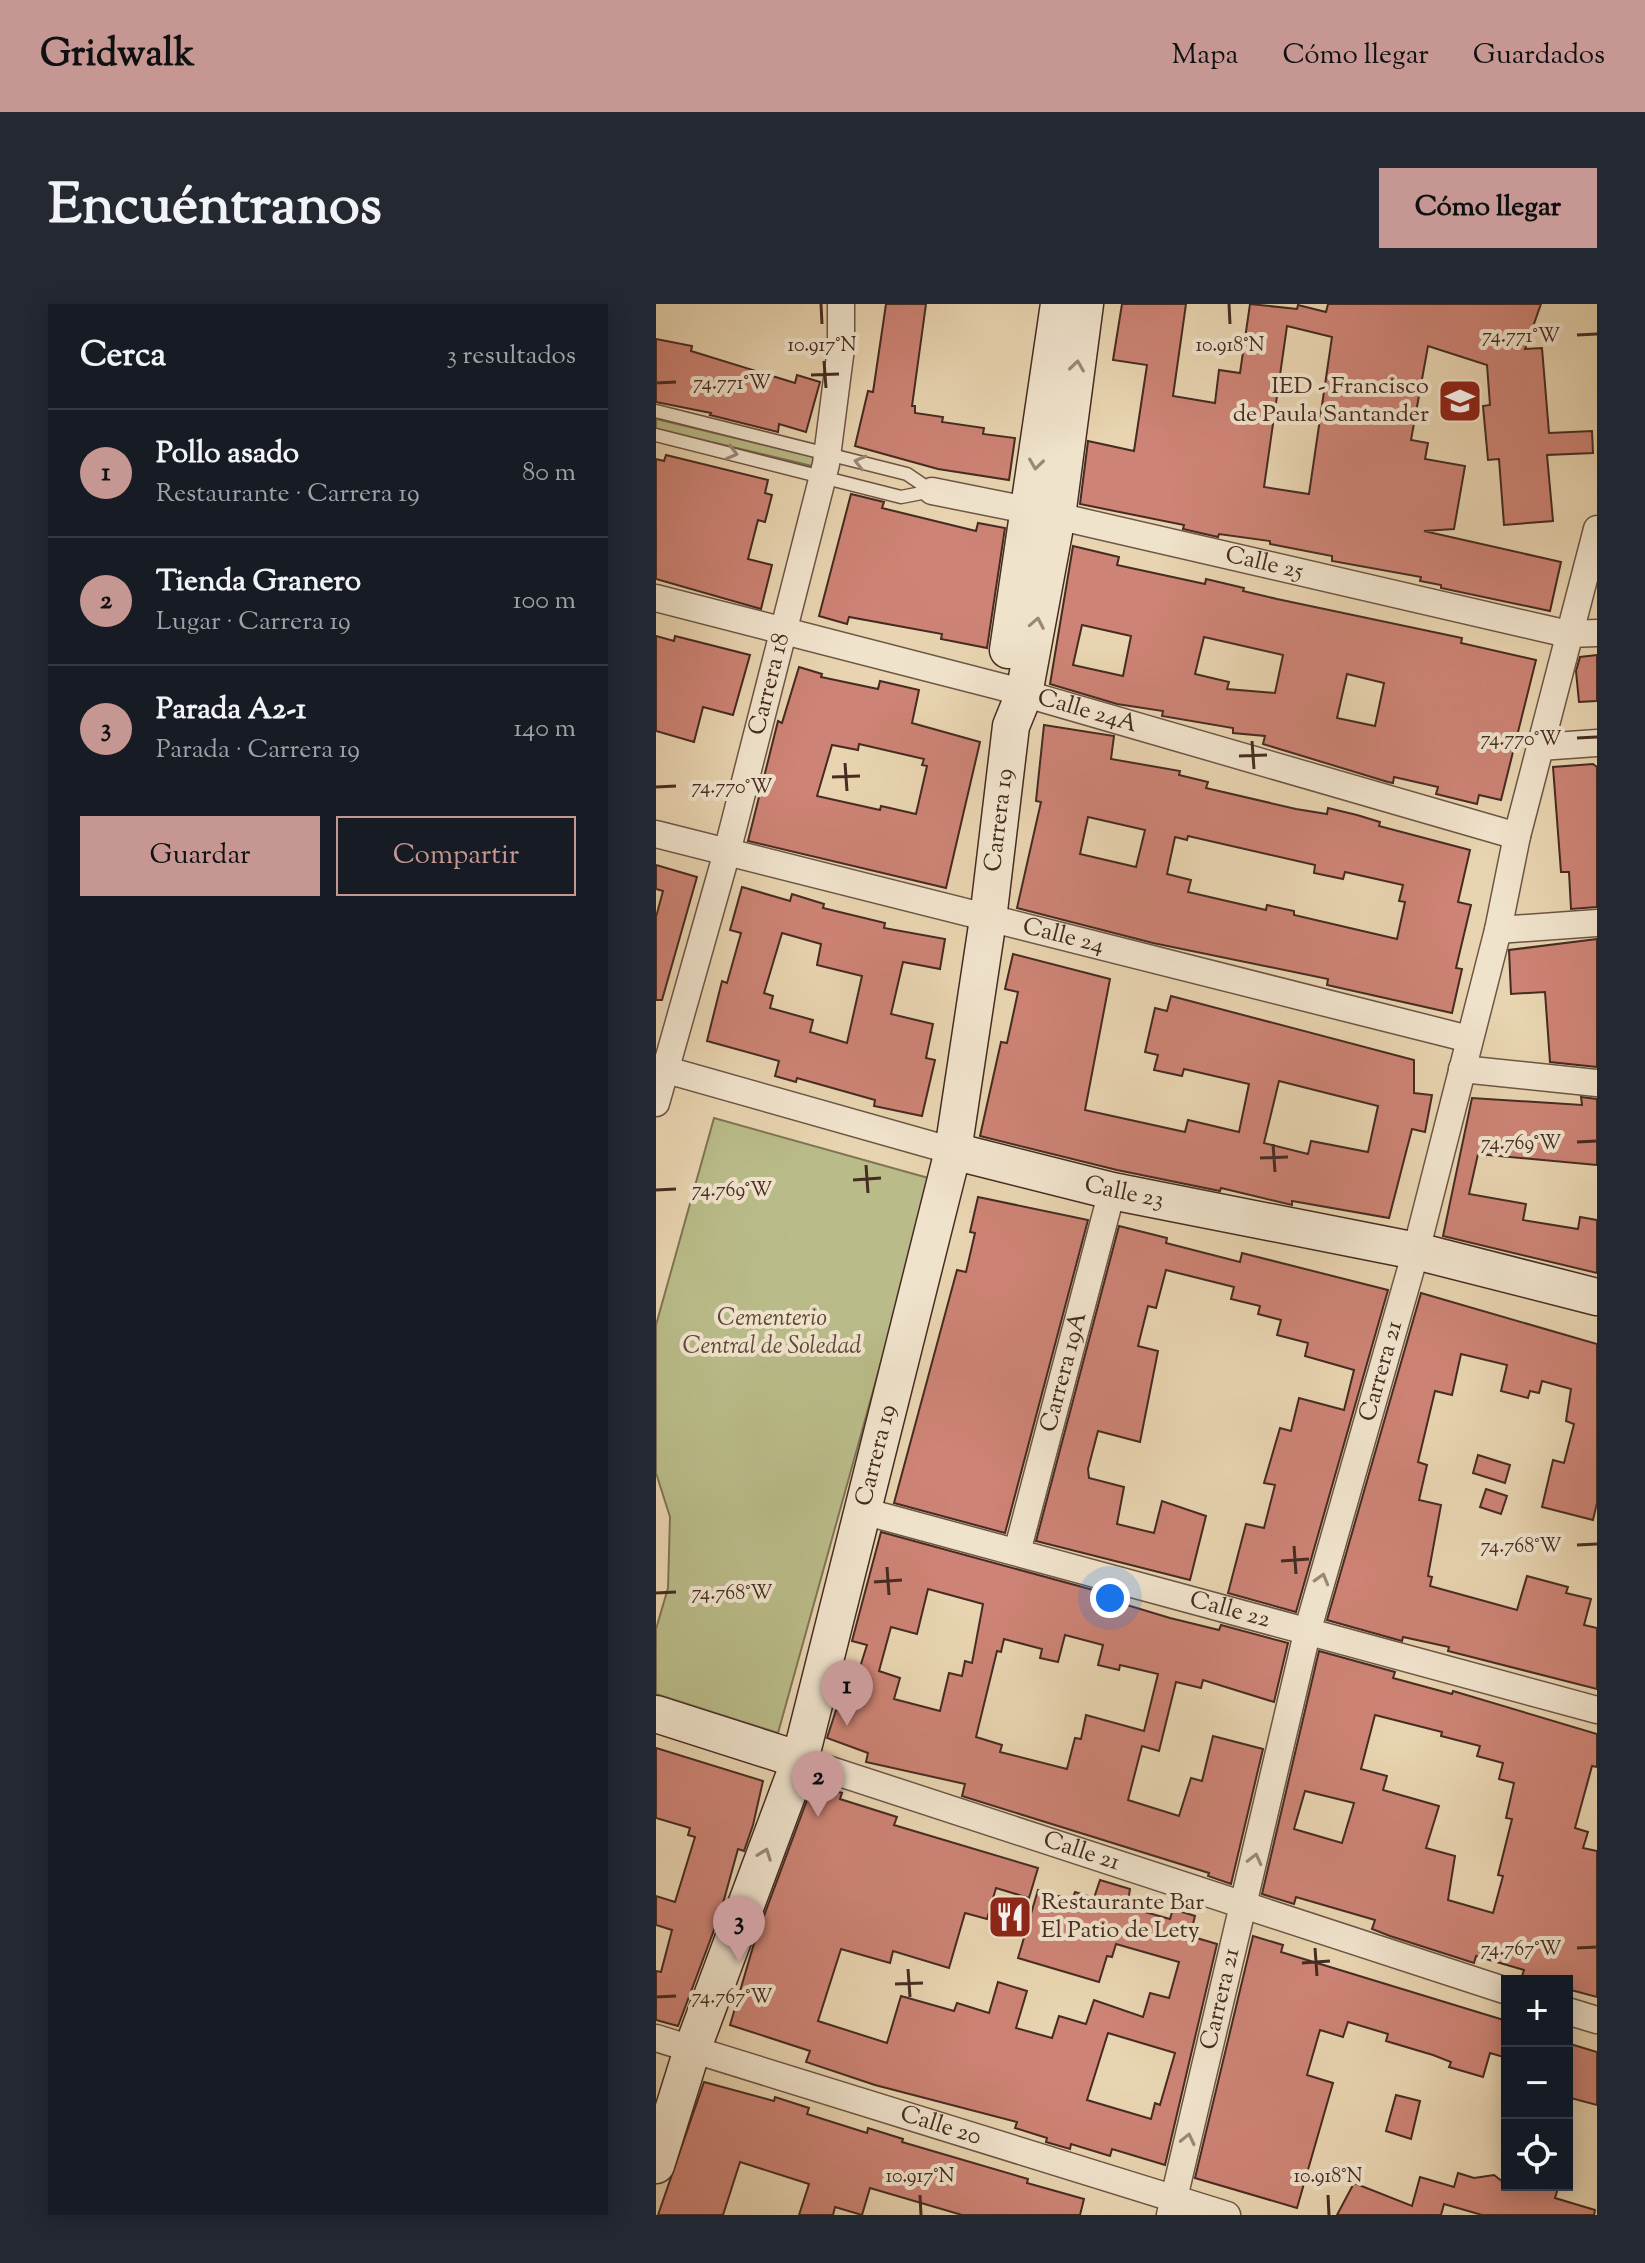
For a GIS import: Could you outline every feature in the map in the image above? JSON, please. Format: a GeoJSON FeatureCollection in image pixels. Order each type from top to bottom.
{"type":"FeatureCollection","features":[{"type":"Feature","properties":{"kind":"street","name":"Carrera 18"},"geometry":{"type":"LineString","coordinates":[[656,1103],[661,1068],[727,852],[826,465],[841,348],[841,304]]}},
{"type":"Feature","properties":{"kind":"street","name":"Carrera 19"},"geometry":{"type":"LineString","coordinates":[[1043,513],[1059,304]]}},
{"type":"Feature","properties":{"kind":"street","name":"Carrera 19"},"geometry":{"type":"LineString","coordinates":[[656,2165],[692,2050],[800,1760],[953,1151],[988,919],[1012,702],[1043,513],[1085,304]]}},
{"type":"Feature","properties":{"kind":"street","name":"Calle 25"},"geometry":{"type":"LineString","coordinates":[[932,491],[1043,513],[1568,634],[1597,633]]}},
{"type":"Feature","properties":{"kind":"street","name":"Carrera 21"},"geometry":{"type":"LineString","coordinates":[[1172,2207],[1308,1629],[1416,1251],[1498,930],[1517,836],[1597,529]]}},
{"type":"Feature","properties":{"kind":"street","name":"Calle 24A"},"geometry":{"type":"LineString","coordinates":[[656,598],[782,629],[1012,702],[1517,836]]}},
{"type":"Feature","properties":{"kind":"street"},"geometry":{"type":"LineString","coordinates":[[1540,747],[1597,743]]}},
{"type":"Feature","properties":{"kind":"street","name":"Calle 24"},"geometry":{"type":"LineString","coordinates":[[656,834],[1469,1039]]}},
{"type":"Feature","properties":{"kind":"street"},"geometry":{"type":"LineString","coordinates":[[1498,930],[1597,923]]}},
{"type":"Feature","properties":{"kind":"street","name":"Calle 23"},"geometry":{"type":"LineString","coordinates":[[661,1068],[953,1151],[1112,1191],[1416,1251],[1597,1297]]}},
{"type":"Feature","properties":{"kind":"street"},"geometry":{"type":"LineString","coordinates":[[1462,1069],[1597,1083]]}},
{"type":"Feature","properties":{"kind":"street","name":"Carrera 19A"},"geometry":{"type":"LineString","coordinates":[[1017,1552],[1112,1191]]}},
{"type":"Feature","properties":{"kind":"street","name":"Calle 22"},"geometry":{"type":"LineString","coordinates":[[863,1511],[1308,1629],[1597,1710]]}},
{"type":"Feature","properties":{"kind":"street","name":"Calle 21"},"geometry":{"type":"LineString","coordinates":[[656,1714],[1501,1989]]}},
{"type":"Feature","properties":{"kind":"street"},"geometry":{"type":"LineString","coordinates":[[1573,2013],[1597,2020]]}},
{"type":"Feature","properties":{"kind":"street","name":"Calle 20"},"geometry":{"type":"LineString","coordinates":[[656,2038],[1172,2207],[1227,2215]]}},
{"type":"Feature","properties":{"kind":"lane","name":"Calle 25"},"geometry":{"type":"LineString","coordinates":[[656,411],[826,465],[901,497],[932,491]]}},
{"type":"Feature","properties":{"kind":"lane","name":"Calle 25"},"geometry":{"type":"LineString","coordinates":[[656,435],[826,465],[907,474],[932,491]]}},
{"type":"Feature","properties":{"kind":"green space"},"geometry":{"type":"Polygon","coordinates":[[[656,419],[814,457],[812,466],[656,429],[656,419]]]}},
{"type":"Feature","properties":{"kind":"green space","name":"Cementerio Central de Soledad"},"geometry":{"type":"Polygon","coordinates":[[[714,1118],[932,1179],[778,1733],[656,1694],[656,1629],[668,1588],[670,1517],[656,1473],[656,1325],[714,1118]]]}},
{"type":"Feature","properties":{"kind":"building"},"geometry":{"type":"Polygon","coordinates":[[[886,304],[926,304],[912,406],[915,406],[915,413],[943,417],[942,422],[984,428],[983,434],[1015,438],[1009,480],[938,469],[855,446],[868,391],[873,392],[886,304]]]}},
{"type":"Feature","properties":{"kind":"building"},"geometry":{"type":"Polygon","coordinates":[[[1122,304],[1186,304],[1173,396],[1215,403],[1219,370],[1240,373],[1250,304],[1297,309],[1298,305],[1326,312],[1328,304],[1541,304],[1525,349],[1542,348],[1549,433],[1592,431],[1593,453],[1547,455],[1553,521],[1504,525],[1499,459],[1488,460],[1483,406],[1490,405],[1487,365],[1428,346],[1411,440],[1428,443],[1425,459],[1465,466],[1454,529],[1424,531],[1561,562],[1550,611],[1441,588],[1441,585],[1420,581],[1421,577],[1332,561],[1332,556],[1270,544],[1270,541],[1219,534],[1218,537],[1183,529],[1184,525],[1080,504],[1088,441],[1134,451],[1147,365],[1113,360],[1122,304]],[[1287,326],[1264,487],[1309,494],[1332,337],[1287,326]]]}},
{"type":"Feature","properties":{"kind":"building"},"geometry":{"type":"Polygon","coordinates":[[[656,339],[692,346],[691,351],[795,383],[797,375],[820,382],[806,432],[779,424],[778,432],[711,413],[656,402],[656,339]]]}},
{"type":"Feature","properties":{"kind":"building"},"geometry":{"type":"Polygon","coordinates":[[[666,455],[768,480],[765,493],[772,495],[765,522],[758,520],[748,559],[772,565],[761,609],[656,579],[656,459],[664,461],[666,455]]]}},
{"type":"Feature","properties":{"kind":"building"},"geometry":{"type":"Polygon","coordinates":[[[851,494],[884,502],[882,508],[976,531],[978,523],[1005,528],[987,648],[941,639],[942,634],[849,617],[847,624],[819,616],[851,494]]]}},
{"type":"Feature","properties":{"kind":"building"},"geometry":{"type":"Polygon","coordinates":[[[1073,546],[1119,557],[1117,565],[1205,584],[1206,579],[1277,599],[1462,638],[1461,643],[1536,660],[1501,800],[1479,795],[1477,804],[1436,794],[1438,787],[1394,777],[1393,783],[1388,782],[1263,744],[1265,736],[1233,733],[1233,728],[1162,716],[1163,711],[1117,704],[1050,684],[1073,546]],[[1082,625],[1073,665],[1123,676],[1131,636],[1082,625]],[[1204,637],[1195,674],[1229,682],[1227,689],[1275,693],[1283,655],[1204,637]],[[1347,674],[1337,718],[1375,726],[1384,683],[1347,674]]]}},
{"type":"Feature","properties":{"kind":"building"},"geometry":{"type":"Polygon","coordinates":[[[656,636],[674,641],[675,636],[750,655],[733,715],[703,707],[694,742],[656,731],[656,636]]]}},
{"type":"Feature","properties":{"kind":"building"},"geometry":{"type":"Polygon","coordinates":[[[1597,655],[1597,701],[1579,702],[1576,671],[1580,657],[1597,655]]]}},
{"type":"Feature","properties":{"kind":"building"},"geometry":{"type":"Polygon","coordinates":[[[799,667],[822,674],[821,677],[878,689],[880,681],[919,690],[912,723],[980,742],[946,888],[748,841],[778,721],[782,723],[799,667]],[[859,744],[858,750],[832,745],[817,796],[880,810],[881,806],[916,814],[927,766],[922,765],[924,759],[859,744]]]}},
{"type":"Feature","properties":{"kind":"building"},"geometry":{"type":"Polygon","coordinates":[[[1044,725],[1114,736],[1111,759],[1180,771],[1179,775],[1208,782],[1206,788],[1296,809],[1327,814],[1328,808],[1380,822],[1379,826],[1470,850],[1458,902],[1471,905],[1456,968],[1462,969],[1452,1013],[1327,985],[1328,979],[1153,943],[1017,908],[1041,802],[1036,801],[1044,725]],[[1088,817],[1080,854],[1136,867],[1145,830],[1088,817]],[[1188,836],[1187,840],[1175,837],[1167,874],[1191,880],[1188,892],[1266,910],[1267,905],[1294,911],[1294,915],[1397,939],[1405,902],[1399,901],[1403,885],[1345,872],[1343,879],[1314,873],[1315,865],[1188,836]]]}},
{"type":"Feature","properties":{"kind":"building"},"geometry":{"type":"Polygon","coordinates":[[[1593,764],[1597,767],[1597,907],[1571,909],[1569,872],[1561,872],[1553,767],[1593,764]]]}},
{"type":"Feature","properties":{"kind":"building"},"geometry":{"type":"Polygon","coordinates":[[[656,865],[697,877],[662,1000],[656,1000],[656,917],[663,891],[656,889],[656,865]]]}},
{"type":"Feature","properties":{"kind":"building"},"geometry":{"type":"Polygon","coordinates":[[[742,887],[790,901],[792,894],[824,904],[823,908],[885,923],[884,928],[945,939],[940,969],[903,962],[891,1014],[933,1024],[926,1058],[935,1060],[922,1116],[874,1106],[875,1100],[797,1078],[796,1082],[775,1076],[779,1061],[707,1041],[722,981],[727,983],[741,933],[730,930],[742,887]],[[782,933],[764,993],[773,996],[770,1008],[813,1020],[810,1032],[847,1043],[862,976],[817,965],[821,944],[782,933]]]}},
{"type":"Feature","properties":{"kind":"building"},"geometry":{"type":"Polygon","coordinates":[[[1597,939],[1597,1067],[1550,1062],[1545,992],[1511,994],[1509,950],[1597,939]]]}},
{"type":"Feature","properties":{"kind":"building"},"geometry":{"type":"Polygon","coordinates":[[[1013,954],[1110,979],[1085,1110],[1185,1132],[1188,1120],[1239,1132],[1249,1084],[1184,1069],[1182,1076],[1154,1070],[1158,1055],[1145,1052],[1155,1008],[1167,1011],[1171,996],[1414,1060],[1414,1093],[1432,1095],[1425,1132],[1412,1129],[1389,1218],[1292,1201],[1292,1205],[1221,1188],[1220,1191],[1117,1170],[980,1136],[1001,1042],[1007,1043],[1018,992],[1005,989],[1013,954]],[[1279,1081],[1264,1143],[1308,1154],[1311,1141],[1368,1152],[1378,1106],[1279,1081]]]}},
{"type":"Feature","properties":{"kind":"building"},"geometry":{"type":"Polygon","coordinates":[[[1581,1097],[1597,1099],[1597,1165],[1478,1154],[1469,1194],[1526,1204],[1523,1220],[1578,1229],[1580,1217],[1597,1220],[1597,1273],[1443,1236],[1472,1098],[1582,1105],[1581,1097]]]}},
{"type":"Feature","properties":{"kind":"building"},"geometry":{"type":"Polygon","coordinates":[[[978,1197],[1088,1220],[1005,1533],[894,1503],[957,1270],[966,1272],[975,1233],[970,1232],[978,1197]]]}},
{"type":"Feature","properties":{"kind":"building"},"geometry":{"type":"Polygon","coordinates":[[[1119,1226],[1167,1238],[1166,1243],[1240,1262],[1242,1253],[1388,1290],[1296,1612],[1228,1593],[1246,1524],[1264,1528],[1275,1485],[1264,1483],[1280,1428],[1291,1431],[1299,1398],[1344,1410],[1354,1370],[1305,1356],[1308,1343],[1277,1335],[1281,1320],[1258,1314],[1260,1306],[1231,1299],[1234,1287],[1166,1270],[1156,1308],[1148,1306],[1138,1346],[1158,1351],[1140,1442],[1098,1431],[1088,1469],[1089,1478],[1124,1487],[1117,1524],[1154,1533],[1162,1501],[1206,1516],[1190,1580],[1036,1541],[1119,1226]]]}},
{"type":"Feature","properties":{"kind":"building"},"geometry":{"type":"Polygon","coordinates":[[[1421,1293],[1597,1344],[1597,1503],[1593,1520],[1542,1507],[1553,1460],[1564,1463],[1574,1424],[1566,1421],[1571,1389],[1542,1381],[1539,1393],[1530,1391],[1528,1398],[1501,1391],[1507,1365],[1461,1354],[1452,1395],[1435,1391],[1418,1462],[1427,1465],[1419,1500],[1441,1505],[1428,1576],[1432,1577],[1430,1586],[1517,1610],[1527,1576],[1568,1587],[1566,1593],[1591,1599],[1584,1625],[1597,1628],[1597,1689],[1448,1651],[1449,1647],[1403,1637],[1402,1641],[1327,1620],[1421,1293]]]}},
{"type":"Feature","properties":{"kind":"building"},"geometry":{"type":"Polygon","coordinates":[[[1478,1455],[1510,1465],[1505,1483],[1473,1473],[1478,1455]]]}},
{"type":"Feature","properties":{"kind":"building"},"geometry":{"type":"Polygon","coordinates":[[[1486,1489],[1507,1496],[1501,1514],[1480,1507],[1486,1489]]]}},
{"type":"Feature","properties":{"kind":"building"},"geometry":{"type":"Polygon","coordinates":[[[881,1532],[1108,1594],[1107,1599],[1170,1618],[1219,1630],[1221,1625],[1288,1643],[1274,1702],[1203,1680],[1201,1688],[1176,1682],[1159,1751],[1142,1746],[1128,1800],[1179,1816],[1191,1778],[1202,1781],[1213,1736],[1263,1749],[1231,1884],[1208,1876],[1209,1873],[962,1796],[965,1784],[866,1762],[868,1753],[827,1738],[838,1704],[847,1708],[867,1645],[852,1641],[881,1532]],[[928,1589],[917,1634],[891,1627],[879,1671],[900,1678],[894,1699],[940,1711],[949,1673],[962,1676],[965,1661],[972,1663],[983,1604],[928,1589]],[[1065,1635],[1058,1662],[1040,1658],[1042,1649],[1004,1639],[1001,1652],[997,1651],[976,1737],[1002,1745],[1000,1752],[1067,1769],[1075,1738],[1081,1739],[1086,1715],[1144,1731],[1158,1674],[1120,1665],[1119,1670],[1098,1665],[1103,1645],[1065,1635]]]}},
{"type":"Feature","properties":{"kind":"building"},"geometry":{"type":"Polygon","coordinates":[[[1319,1651],[1395,1672],[1393,1678],[1452,1694],[1453,1691],[1597,1734],[1597,1767],[1592,1766],[1575,1828],[1588,1832],[1583,1848],[1597,1851],[1597,1997],[1573,1991],[1573,1975],[1522,1975],[1524,1970],[1476,1956],[1474,1963],[1372,1929],[1375,1920],[1296,1897],[1294,1904],[1262,1894],[1319,1651]],[[1375,1715],[1361,1769],[1387,1776],[1383,1790],[1439,1806],[1426,1848],[1455,1856],[1448,1900],[1493,1913],[1503,1876],[1498,1875],[1512,1819],[1506,1818],[1514,1783],[1499,1779],[1503,1763],[1477,1756],[1480,1746],[1441,1736],[1442,1732],[1375,1715]],[[1305,1791],[1294,1829],[1342,1843],[1354,1803],[1305,1791]]]}},
{"type":"Feature","properties":{"kind":"building"},"geometry":{"type":"Polygon","coordinates":[[[656,1748],[763,1781],[744,1851],[738,1849],[720,1914],[678,2026],[656,2020],[656,1971],[661,1972],[672,1930],[656,1925],[656,1896],[675,1902],[695,1837],[688,1835],[690,1828],[656,1818],[656,1748]]]}},
{"type":"Feature","properties":{"kind":"building"},"geometry":{"type":"Polygon","coordinates":[[[813,1784],[842,1793],[840,1799],[897,1817],[894,1825],[1038,1868],[1029,1898],[996,1888],[987,1919],[965,1913],[949,1968],[893,1951],[890,1963],[841,1949],[818,2021],[887,2043],[901,1996],[954,2011],[957,2003],[989,2013],[998,1982],[1027,1991],[1016,2028],[1052,2038],[1059,2016],[1086,2024],[1094,2000],[1143,2017],[1150,1993],[1169,1998],[1179,1962],[1116,1944],[1112,1957],[1107,1956],[1099,1982],[1018,1958],[1038,1890],[1072,1900],[1075,1892],[1094,1898],[1100,1880],[1130,1889],[1127,1907],[1170,1919],[1173,1909],[1195,1916],[1190,1936],[1217,1944],[1165,2165],[1112,2149],[1110,2156],[1071,2144],[1070,2149],[1046,2142],[1047,2138],[1015,2128],[1017,2122],[875,2085],[806,2062],[810,2051],[730,2025],[755,1940],[813,1784]],[[1108,2033],[1087,2100],[1151,2119],[1155,2103],[1160,2105],[1175,2053],[1108,2033]]]}},
{"type":"Feature","properties":{"kind":"building"},"geometry":{"type":"Polygon","coordinates":[[[1253,1936],[1283,1945],[1281,1952],[1501,2019],[1501,2056],[1490,2053],[1483,2077],[1449,2067],[1451,2062],[1433,2055],[1386,2041],[1388,2034],[1348,2022],[1343,2037],[1320,2030],[1307,2075],[1333,2083],[1297,2208],[1195,2178],[1253,1936]]]}},
{"type":"Feature","properties":{"kind":"building"},"geometry":{"type":"Polygon","coordinates":[[[1573,2045],[1597,2052],[1597,2105],[1573,2099],[1573,2045]]]}},
{"type":"Feature","properties":{"kind":"building"},"geometry":{"type":"Polygon","coordinates":[[[704,2082],[774,2101],[775,2097],[809,2108],[807,2114],[867,2133],[868,2128],[903,2139],[902,2142],[1028,2179],[1027,2183],[1084,2199],[1080,2215],[962,2215],[870,2188],[862,2215],[835,2207],[833,2215],[799,2215],[809,2184],[740,2162],[723,2215],[658,2215],[704,2082]]]}},
{"type":"Feature","properties":{"kind":"building"},"geometry":{"type":"Polygon","coordinates":[[[1396,2095],[1420,2101],[1411,2139],[1386,2131],[1396,2095]]]}},
{"type":"Feature","properties":{"kind":"building"},"geometry":{"type":"Polygon","coordinates":[[[1458,2173],[1474,2178],[1494,2175],[1501,2180],[1501,2191],[1557,2191],[1555,2198],[1595,2210],[1594,2215],[1482,2215],[1444,2204],[1441,2215],[1337,2215],[1354,2183],[1412,2206],[1420,2177],[1454,2187],[1458,2173]]]}},
{"type":"Feature","properties":{"kind":"place","name":"IED - Francisco de Paula Santander"},"geometry":{"type":"Point","coordinates":[1460,401]}},
{"type":"Feature","properties":{"kind":"place","name":"Pollo asado"},"geometry":{"type":"Point","coordinates":[847,1726]}},
{"type":"Feature","properties":{"kind":"place","name":"Tienda Granero"},"geometry":{"type":"Point","coordinates":[818,1817]}},
{"type":"Feature","properties":{"kind":"place","name":"Restaurante Bar El Patio de Lety"},"geometry":{"type":"Point","coordinates":[1010,1917]}},
{"type":"Feature","properties":{"kind":"place","name":"Parada A2-1"},"geometry":{"type":"Point","coordinates":[739,1962]}}]}
